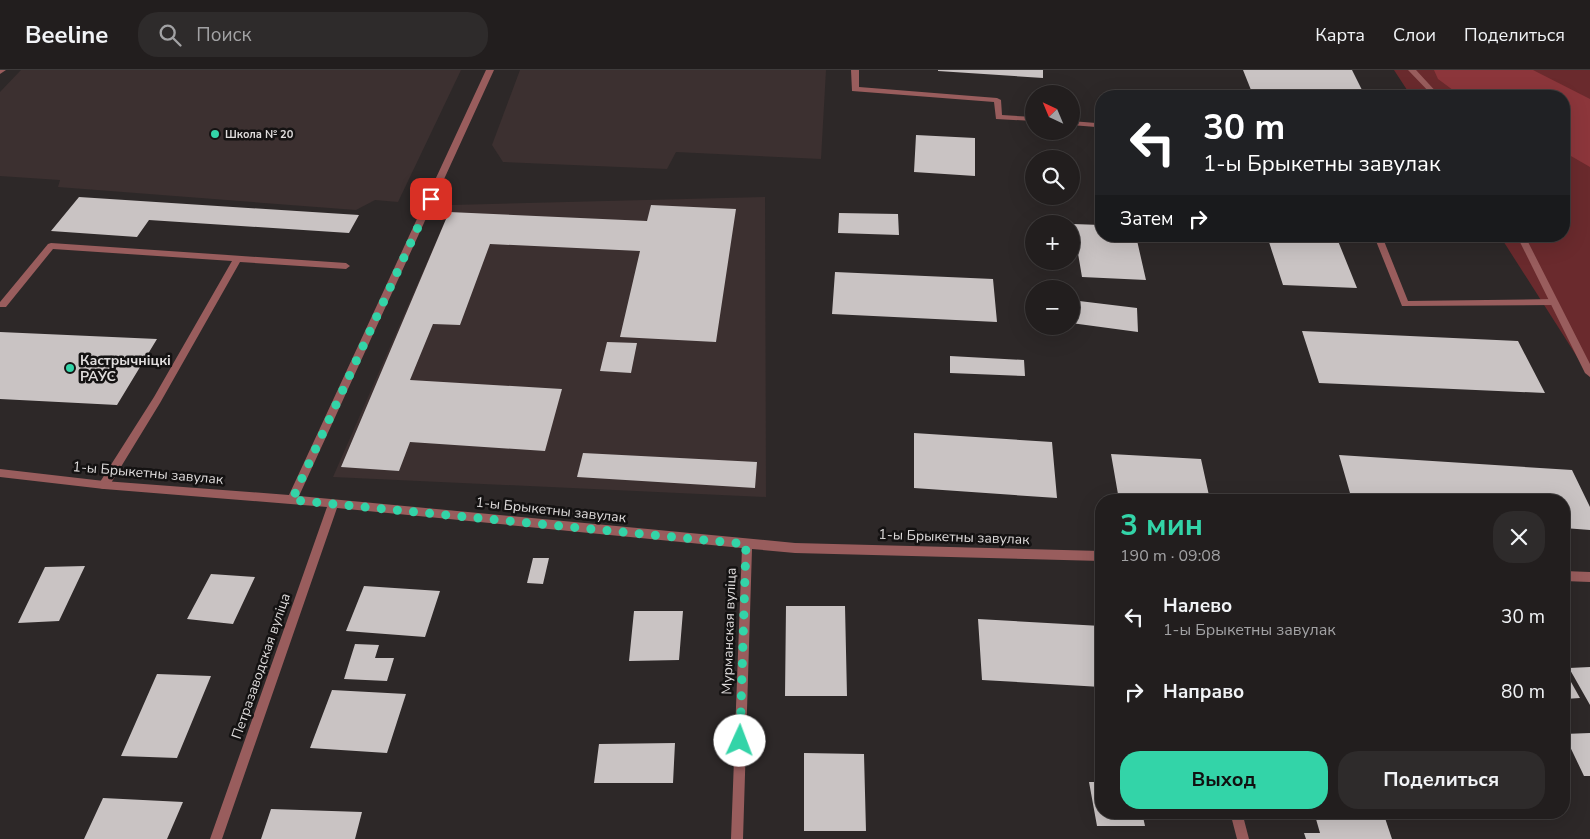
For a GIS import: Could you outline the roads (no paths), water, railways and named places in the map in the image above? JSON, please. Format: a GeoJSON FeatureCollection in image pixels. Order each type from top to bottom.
{"type":"FeatureCollection","features":[{"type":"Feature","properties":{"kind":"street"},"geometry":{"type":"LineString","coordinates":[[292,500],[490,70]]}},
{"type":"Feature","properties":{"kind":"street"},"geometry":{"type":"LineString","coordinates":[[855,70],[855,88],[998,100],[999,117],[1025,119]]}},
{"type":"Feature","properties":{"kind":"street"},"geometry":{"type":"LineString","coordinates":[[1412,70],[1431,90]]}},
{"type":"Feature","properties":{"kind":"street"},"geometry":{"type":"LineString","coordinates":[[1080,124],[1095,125]]}},
{"type":"Feature","properties":{"kind":"street"},"geometry":{"type":"LineString","coordinates":[[1380,242],[1406,304],[1554,302]]}},
{"type":"Feature","properties":{"kind":"street"},"geometry":{"type":"LineString","coordinates":[[1524,242],[1590,373]]}},
{"type":"Feature","properties":{"kind":"street"},"geometry":{"type":"LineString","coordinates":[[3,305],[51,246],[346,266]]}},
{"type":"Feature","properties":{"kind":"street"},"geometry":{"type":"LineString","coordinates":[[104,485],[157,400],[238,258]]}},
{"type":"Feature","properties":{"kind":"street","name":"1-ы Брыкетны завулак"},"geometry":{"type":"LineString","coordinates":[[0,473],[104,485],[334,503],[794,548],[1095,556]]}},
{"type":"Feature","properties":{"kind":"street","name":"Петразаводская вуліца"},"geometry":{"type":"LineString","coordinates":[[216,839],[334,503]]}},
{"type":"Feature","properties":{"kind":"street","name":"Мурманская вуліца"},"geometry":{"type":"LineString","coordinates":[[737,839],[746,544]]}},
{"type":"Feature","properties":{"kind":"street"},"geometry":{"type":"LineString","coordinates":[[1570,576],[1590,578]]}},
{"type":"Feature","properties":{"kind":"street"},"geometry":{"type":"LineString","coordinates":[[1238,819],[1243,839]]}},
{"type":"Feature","properties":{"kind":"place","name":"Школа № 20"},"geometry":{"type":"Point","coordinates":[215,134]}},
{"type":"Feature","properties":{"kind":"place","name":"Кастрычніцкі РАУС"},"geometry":{"type":"Point","coordinates":[70,368]}}]}
